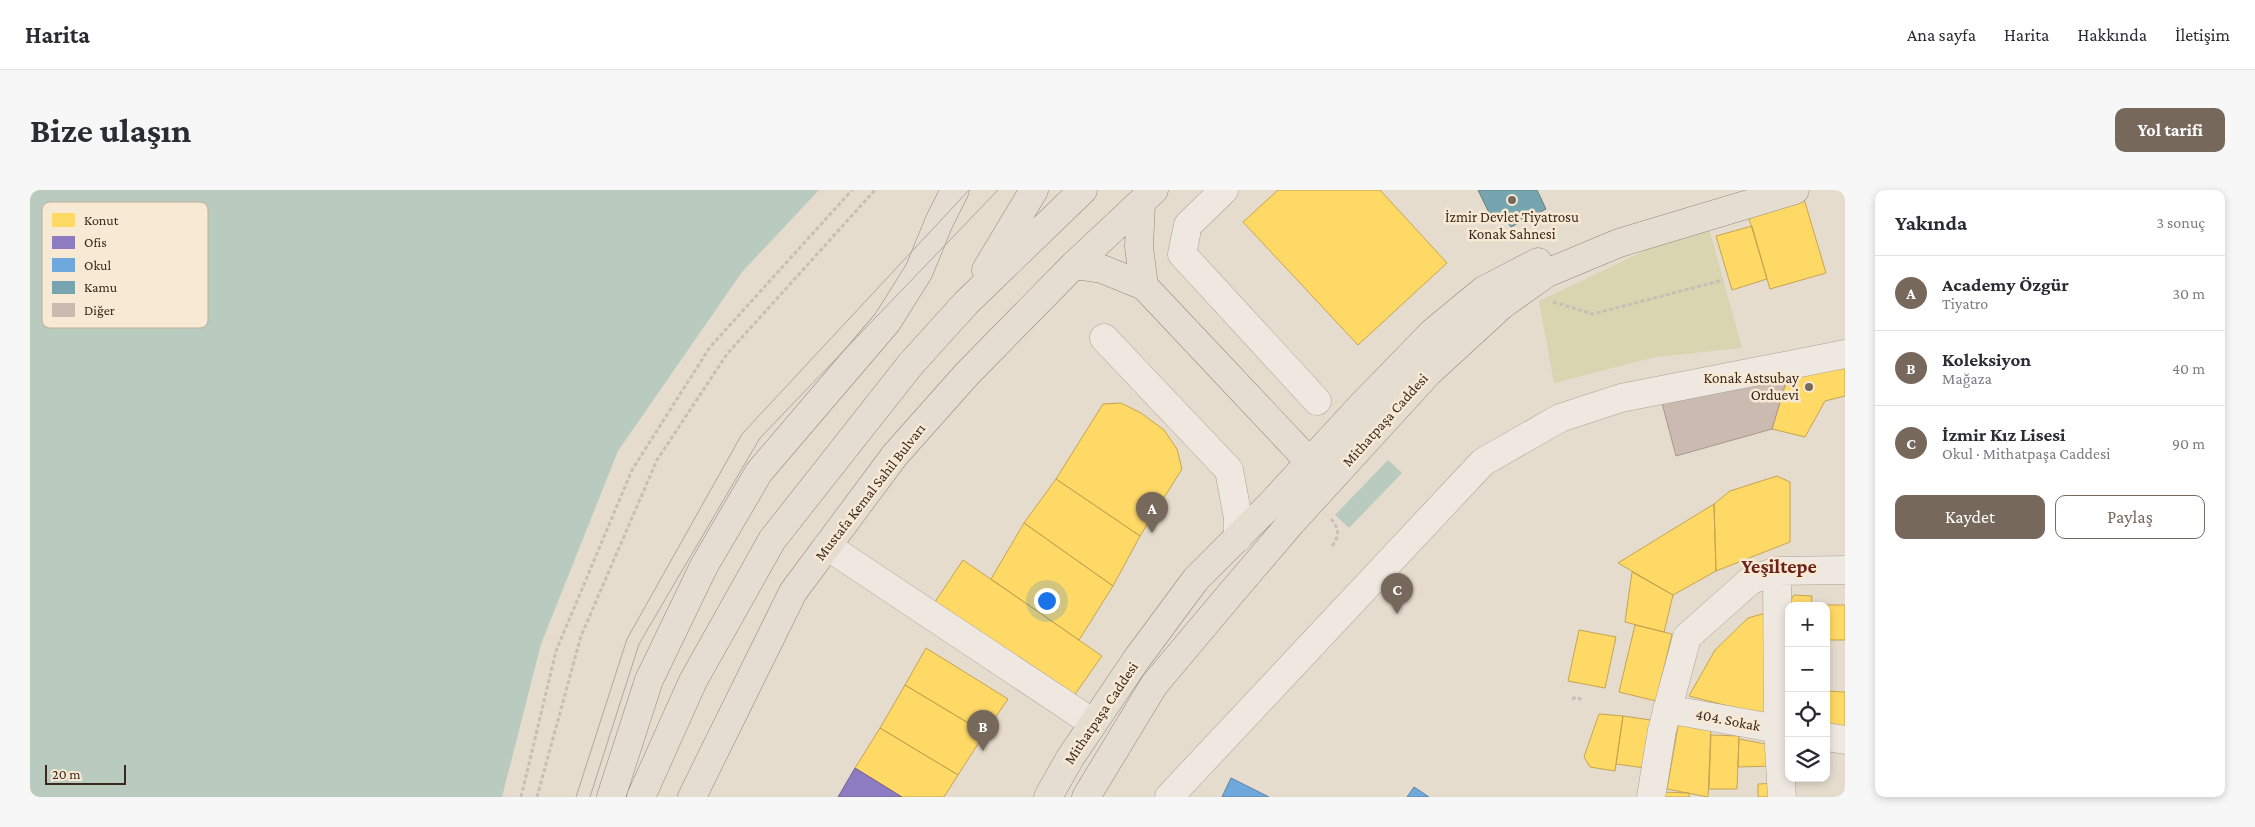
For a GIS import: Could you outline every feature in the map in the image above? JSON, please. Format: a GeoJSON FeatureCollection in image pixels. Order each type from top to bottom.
{"type":"FeatureCollection","features":[{"type":"Feature","properties":{"kind":"main road"},"geometry":{"type":"LineString","coordinates":[[611,797],[648,680],[704,566],[759,472],[887,322],[919,271],[939,222],[955,190]]}},
{"type":"Feature","properties":{"kind":"main road"},"geometry":{"type":"LineString","coordinates":[[966,303],[1034,190]]}},
{"type":"Feature","properties":{"kind":"main road"},"geometry":{"type":"LineString","coordinates":[[641,797],[693,681],[772,540],[910,364],[966,303],[1083,190]]}},
{"type":"Feature","properties":{"kind":"main road","name":"Mithatpaşa Caddesi"},"geometry":{"type":"LineString","coordinates":[[1048,797],[1070,758],[1136,660],[1196,579],[1238,538],[1433,332],[1484,290],[1539,262],[1602,235],[1742,190]]}},
{"type":"Feature","properties":{"kind":"main road","name":"Mithatpaşa Caddesi"},"geometry":{"type":"LineString","coordinates":[[1086,797],[1154,685],[1278,538],[1428,373],[1502,305],[1547,273],[1619,242],[1796,190]]}},
{"type":"Feature","properties":{"kind":"main road"},"geometry":{"type":"LineString","coordinates":[[1144,286],[1139,247],[1147,197]]}},
{"type":"Feature","properties":{"kind":"main road","name":"Mustafa Kemal Sahil Bulvarı"},"geometry":{"type":"LineString","coordinates":[[692,797],[793,592],[895,455],[967,374],[1074,265],[1147,197]]}},
{"type":"Feature","properties":{"kind":"main road"},"geometry":{"type":"LineString","coordinates":[[1074,265],[1102,269],[1144,286],[1308,463],[1329,482]]}},
{"type":"Feature","properties":{"kind":"street"},"geometry":{"type":"LineString","coordinates":[[1224,190],[1188,225],[1182,254],[1317,402]]}},
{"type":"Feature","properties":{"kind":"street"},"geometry":{"type":"LineString","coordinates":[[1104,338],[1229,470],[1238,518],[1238,538]]}},
{"type":"Feature","properties":{"kind":"street"},"geometry":{"type":"LineString","coordinates":[[1169,797],[1483,462],[1560,418],[1621,398],[1845,354]]}},
{"type":"Feature","properties":{"kind":"street"},"geometry":{"type":"LineString","coordinates":[[827,546],[1093,724]]}},
{"type":"Feature","properties":{"kind":"street"},"geometry":{"type":"LineString","coordinates":[[1651,797],[1667,709],[1687,637],[1751,580],[1777,571],[1845,570]]}},
{"type":"Feature","properties":{"kind":"street"},"geometry":{"type":"LineString","coordinates":[[1777,571],[1783,731],[1782,797]]}},
{"type":"Feature","properties":{"kind":"street","name":"404. Sokak"},"geometry":{"type":"LineString","coordinates":[[1667,709],[1783,731]]}},
{"type":"Feature","properties":{"kind":"street"},"geometry":{"type":"LineString","coordinates":[[1830,738],[1845,740]]}},
{"type":"Feature","properties":{"kind":"path"},"geometry":{"type":"LineString","coordinates":[[521,797],[556,651],[632,470],[710,347],[852,190]]}},
{"type":"Feature","properties":{"kind":"path"},"geometry":{"type":"LineString","coordinates":[[537,797],[581,636],[657,460],[727,354],[875,190]]}},
{"type":"Feature","properties":{"kind":"path"},"geometry":{"type":"LineString","coordinates":[[1552,302],[1593,314],[1724,280]]}},
{"type":"Feature","properties":{"kind":"path"},"geometry":{"type":"LineString","coordinates":[[1326,513],[1338,530],[1338,538],[1332,546]]}},
{"type":"Feature","properties":{"kind":"path"},"geometry":{"type":"LineString","coordinates":[[1572,699],[1583,700]]}},
{"type":"Feature","properties":{"kind":"shaded area"},"geometry":{"type":"Polygon","coordinates":[[[30,190],[819,190],[742,272],[618,451],[541,644],[502,797],[30,797],[30,190]]]}},
{"type":"Feature","properties":{"kind":"shaded area"},"geometry":{"type":"Polygon","coordinates":[[[1707,221],[1742,348],[1656,357],[1554,383],[1539,301],[1707,221]]]}},
{"type":"Feature","properties":{"kind":"shaded area"},"geometry":{"type":"Polygon","coordinates":[[[1388,460],[1402,473],[1349,528],[1335,515],[1388,460]]]}},
{"type":"Feature","properties":{"kind":"building: Konut"},"geometry":{"type":"Polygon","coordinates":[[[1278,190],[1380,190],[1447,263],[1358,345],[1243,222],[1278,190]]]}},
{"type":"Feature","properties":{"kind":"building: Konut"},"geometry":{"type":"Polygon","coordinates":[[[1804,199],[1826,273],[1770,289],[1748,215],[1804,199]]]}},
{"type":"Feature","properties":{"kind":"building: Konut"},"geometry":{"type":"Polygon","coordinates":[[[1752,226],[1767,279],[1732,290],[1716,236],[1752,226]]]}},
{"type":"Feature","properties":{"kind":"building: Konut"},"geometry":{"type":"Polygon","coordinates":[[[1845,361],[1845,396],[1825,401],[1805,437],[1772,429],[1788,375],[1845,361]]]}},
{"type":"Feature","properties":{"kind":"building: Konut"},"geometry":{"type":"Polygon","coordinates":[[[1121,403],[1141,413],[1164,430],[1177,449],[1182,469],[1140,536],[1056,479],[1103,404],[1121,403]]]}},
{"type":"Feature","properties":{"kind":"building: Konut"},"geometry":{"type":"Polygon","coordinates":[[[1777,476],[1790,482],[1790,542],[1716,571],[1714,504],[1730,491],[1777,476]]]}},
{"type":"Feature","properties":{"kind":"building: Konut"},"geometry":{"type":"Polygon","coordinates":[[[1056,479],[1140,536],[1113,586],[1024,523],[1056,479]]]}},
{"type":"Feature","properties":{"kind":"building: Konut"},"geometry":{"type":"Polygon","coordinates":[[[1714,504],[1716,571],[1673,595],[1618,563],[1714,504]]]}},
{"type":"Feature","properties":{"kind":"building: Konut"},"geometry":{"type":"Polygon","coordinates":[[[1024,523],[1113,586],[1079,640],[991,579],[1024,523]]]}},
{"type":"Feature","properties":{"kind":"building: Konut"},"geometry":{"type":"Polygon","coordinates":[[[963,560],[1102,656],[1073,697],[935,602],[963,560]]]}},
{"type":"Feature","properties":{"kind":"building: Konut"},"geometry":{"type":"Polygon","coordinates":[[[1632,572],[1673,595],[1664,632],[1625,622],[1632,572]]]}},
{"type":"Feature","properties":{"kind":"building: Konut"},"geometry":{"type":"Polygon","coordinates":[[[1794,595],[1812,596],[1811,602],[1790,602],[1794,595]]]}},
{"type":"Feature","properties":{"kind":"building: Konut"},"geometry":{"type":"Polygon","coordinates":[[[1830,605],[1845,605],[1845,640],[1830,640],[1830,605]]]}},
{"type":"Feature","properties":{"kind":"building: Konut"},"geometry":{"type":"Polygon","coordinates":[[[1769,612],[1767,716],[1689,696],[1715,650],[1748,618],[1769,612]]]}},
{"type":"Feature","properties":{"kind":"building: Konut"},"geometry":{"type":"Polygon","coordinates":[[[1635,625],[1672,634],[1656,701],[1619,692],[1635,625]]]}},
{"type":"Feature","properties":{"kind":"building: Konut"},"geometry":{"type":"Polygon","coordinates":[[[1579,630],[1616,637],[1605,688],[1568,681],[1579,630]]]}},
{"type":"Feature","properties":{"kind":"building: Konut"},"geometry":{"type":"Polygon","coordinates":[[[926,648],[1008,699],[985,733],[905,685],[926,648]]]}},
{"type":"Feature","properties":{"kind":"building: Konut"},"geometry":{"type":"Polygon","coordinates":[[[905,685],[985,733],[958,775],[880,728],[905,685]]]}},
{"type":"Feature","properties":{"kind":"building: Konut"},"geometry":{"type":"Polygon","coordinates":[[[1830,691],[1845,692],[1845,727],[1830,726],[1830,691]]]}},
{"type":"Feature","properties":{"kind":"building: Konut"},"geometry":{"type":"Polygon","coordinates":[[[1599,714],[1623,716],[1615,771],[1590,767],[1584,757],[1599,714]]]}},
{"type":"Feature","properties":{"kind":"building: Konut"},"geometry":{"type":"Polygon","coordinates":[[[1623,716],[1651,720],[1645,768],[1616,764],[1623,716]]]}},
{"type":"Feature","properties":{"kind":"building: Konut"},"geometry":{"type":"Polygon","coordinates":[[[1679,721],[1711,724],[1708,797],[1667,789],[1679,721]]]}},
{"type":"Feature","properties":{"kind":"building: Konut"},"geometry":{"type":"Polygon","coordinates":[[[880,728],[958,775],[944,797],[902,797],[855,768],[880,728]]]}},
{"type":"Feature","properties":{"kind":"building: Konut"},"geometry":{"type":"Polygon","coordinates":[[[1711,735],[1739,736],[1737,789],[1709,789],[1711,735]]]}},
{"type":"Feature","properties":{"kind":"building: Konut"},"geometry":{"type":"Polygon","coordinates":[[[1739,739],[1766,744],[1772,766],[1738,767],[1739,739]]]}},
{"type":"Feature","properties":{"kind":"building: Konut"},"geometry":{"type":"Polygon","coordinates":[[[1777,783],[1777,797],[1758,797],[1758,784],[1777,783]]]}},
{"type":"Feature","properties":{"kind":"building: Konut"},"geometry":{"type":"Polygon","coordinates":[[[1662,792],[1689,793],[1689,797],[1661,797],[1662,792]]]}},
{"type":"Feature","properties":{"kind":"building: Ofis"},"geometry":{"type":"Polygon","coordinates":[[[855,768],[902,797],[838,797],[855,768]]]}},
{"type":"Feature","properties":{"kind":"building: Okul"},"geometry":{"type":"Polygon","coordinates":[[[1231,778],[1269,797],[1222,797],[1231,778]]]}},
{"type":"Feature","properties":{"kind":"building: Okul"},"geometry":{"type":"Polygon","coordinates":[[[1414,787],[1429,797],[1407,797],[1414,787]]]}},
{"type":"Feature","properties":{"kind":"building: Kamu","name":"İzmir Devlet Tiyatrosu Konak Sahnesi"},"geometry":{"type":"Polygon","coordinates":[[[1478,190],[1537,190],[1546,209],[1511,227],[1505,219],[1494,223],[1478,190]]]}},
{"type":"Feature","properties":{"kind":"building: Diğer"},"geometry":{"type":"Polygon","coordinates":[[[1788,375],[1772,429],[1676,456],[1662,403],[1788,375]]]}},
{"type":"Feature","properties":{"kind":"tram line"},"geometry":{"type":"LineString","coordinates":[[576,797],[627,639],[742,434],[969,190]]}},
{"type":"Feature","properties":{"kind":"tram line"},"geometry":{"type":"LineString","coordinates":[[590,797],[639,644],[760,438],[998,190]]}},
{"type":"Feature","properties":{"kind":"place","name":"İzmir Devlet Tiyatrosu Konak Sahnesi"},"geometry":{"type":"Point","coordinates":[1512,200]}},
{"type":"Feature","properties":{"kind":"place","name":"Konak Astsubay Orduevi"},"geometry":{"type":"Point","coordinates":[1809,387]}},
{"type":"Feature","properties":{"kind":"place","name":"Academy Özgür"},"geometry":{"type":"Point","coordinates":[1152,533]}},
{"type":"Feature","properties":{"kind":"place","name":"İzmir Kız Lisesi"},"geometry":{"type":"Point","coordinates":[1397,614]}},
{"type":"Feature","properties":{"kind":"place","name":"Koleksiyon"},"geometry":{"type":"Point","coordinates":[983,751]}},
{"type":"Feature","properties":{"kind":"district","name":"Yeşiltepe"},"geometry":{"type":"Point","coordinates":[1779,566]}}]}
